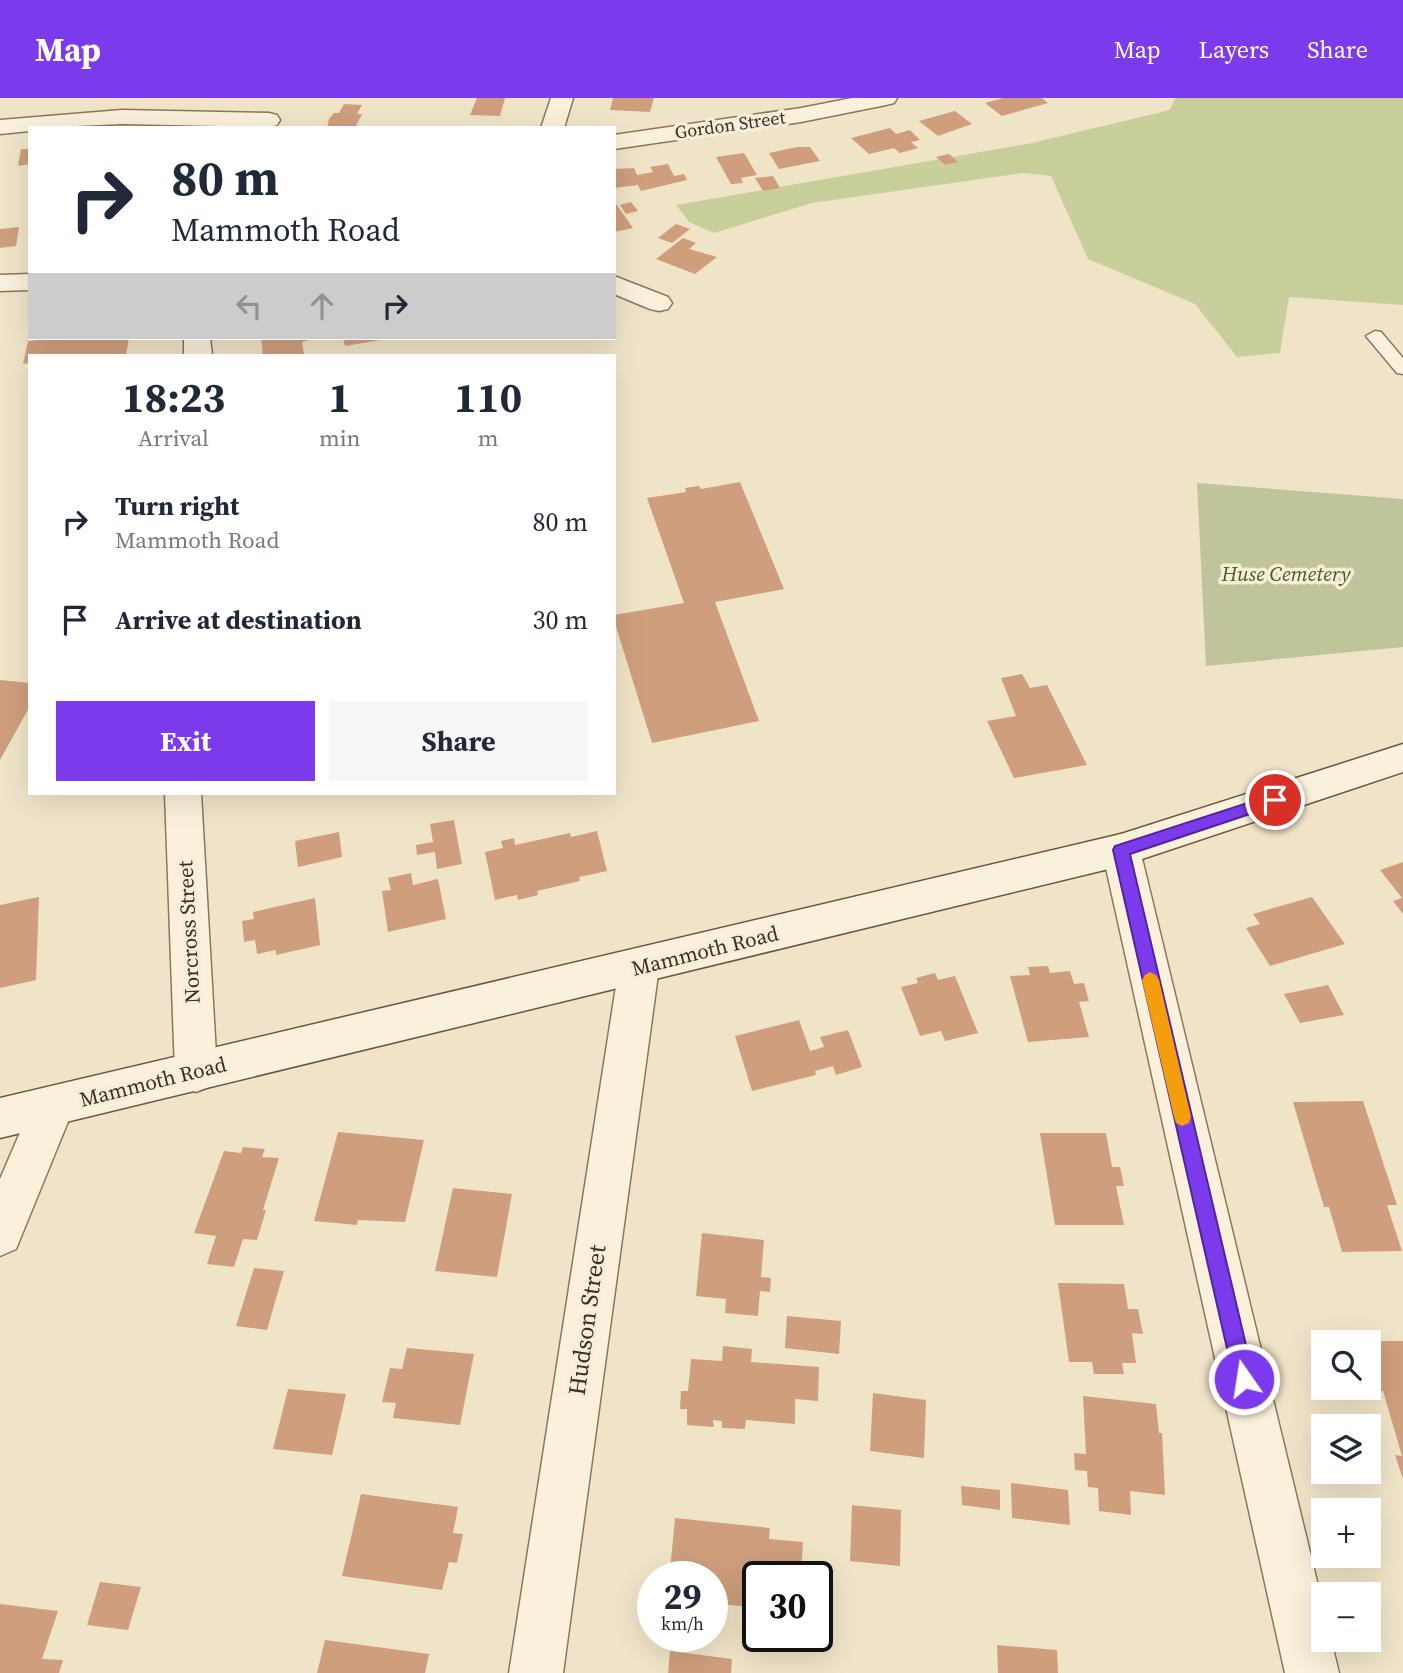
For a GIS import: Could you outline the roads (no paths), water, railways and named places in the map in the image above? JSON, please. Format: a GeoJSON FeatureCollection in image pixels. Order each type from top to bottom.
{"type":"FeatureCollection","features":[{"type":"Feature","properties":{"kind":"street"},"geometry":{"type":"LineString","coordinates":[[0,127],[122,117],[267,124],[282,98]]}},
{"type":"Feature","properties":{"kind":"street"},"geometry":{"type":"LineString","coordinates":[[553,126],[562,98]]}},
{"type":"Feature","properties":{"kind":"street","name":"Gordon Street"},"geometry":{"type":"LineString","coordinates":[[616,142],[839,103],[886,98]]}},
{"type":"Feature","properties":{"kind":"street"},"geometry":{"type":"LineString","coordinates":[[0,283],[28,282]]}},
{"type":"Feature","properties":{"kind":"street"},"geometry":{"type":"LineString","coordinates":[[616,285],[659,303]]}},
{"type":"Feature","properties":{"kind":"street","name":"Mammoth Road"},"geometry":{"type":"LineString","coordinates":[[0,1118],[1121,850],[1403,758]]}},
{"type":"Feature","properties":{"kind":"street","name":"Norcross Street"},"geometry":{"type":"LineString","coordinates":[[183,795],[196,1072]]}},
{"type":"Feature","properties":{"kind":"street"},"geometry":{"type":"LineString","coordinates":[[1121,850],[1312,1673]]}},
{"type":"Feature","properties":{"kind":"street","name":"Hudson Street"},"geometry":{"type":"LineString","coordinates":[[536,1673],[639,967]]}},
{"type":"Feature","properties":{"kind":"street"},"geometry":{"type":"LineString","coordinates":[[0,1233],[52,1107]]}},
{"type":"Feature","properties":{"kind":"lane"},"geometry":{"type":"LineString","coordinates":[[1375,336],[1403,369]]}},
{"type":"Feature","properties":{"kind":"park label","name":"Huse Cemetery"},"geometry":{"type":"Point","coordinates":[1286,574]}}]}
